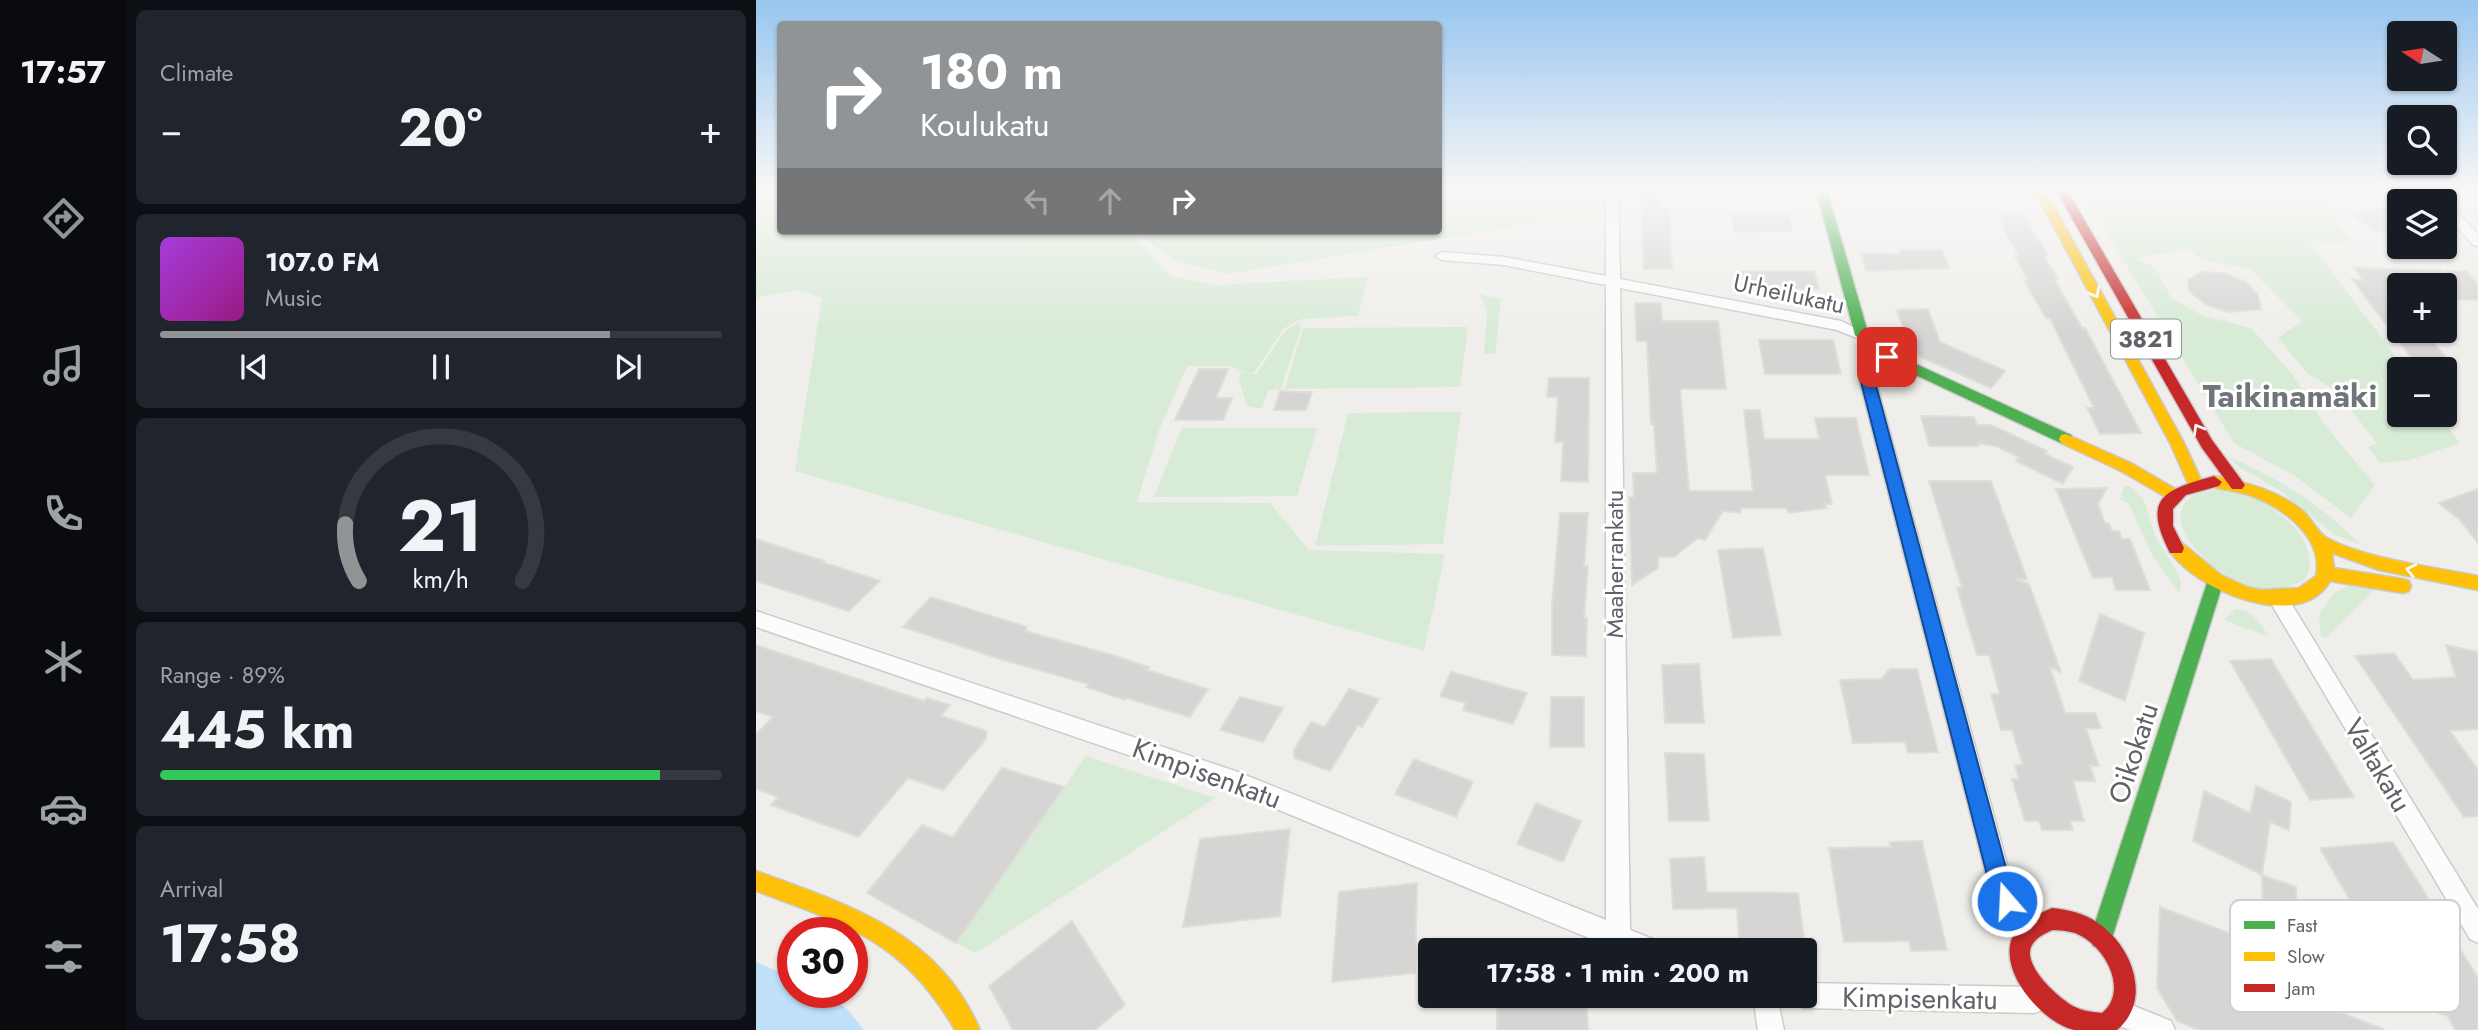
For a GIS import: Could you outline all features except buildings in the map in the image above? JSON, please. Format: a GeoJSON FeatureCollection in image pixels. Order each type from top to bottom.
{"type":"FeatureCollection","features":[{"type":"Feature","properties":{"kind":"main road"},"geometry":{"type":"LineString","coordinates":[[1835,238],[1862,335]]}},
{"type":"Feature","properties":{"kind":"main road","name":"3821"},"geometry":{"type":"LineString","coordinates":[[2065,238],[2177,443],[2195,484]]}},
{"type":"Feature","properties":{"kind":"main road","name":"3821"},"geometry":{"type":"LineString","coordinates":[[2089,238],[2207,444],[2237,485]]}},
{"type":"Feature","properties":{"kind":"main road","name":"Urheilukatu"},"geometry":{"type":"LineString","coordinates":[[1862,335],[1880,353],[2126,467],[2174,495]]}},
{"type":"Feature","properties":{"kind":"main road"},"geometry":{"type":"LineString","coordinates":[[2214,482],[2237,485],[2284,505],[2313,529],[2322,543],[2327,559],[2326,574],[2310,593],[2279,600],[2249,596],[2215,583],[2184,559],[2168,535],[2164,513],[2174,495],[2195,484],[2214,482]]}},
{"type":"Feature","properties":{"kind":"main road"},"geometry":{"type":"LineString","coordinates":[[2322,543],[2379,563],[2478,583]]}},
{"type":"Feature","properties":{"kind":"main road"},"geometry":{"type":"LineString","coordinates":[[2326,574],[2421,590]]}},
{"type":"Feature","properties":{"kind":"main road","name":"Oikokatu"},"geometry":{"type":"LineString","coordinates":[[2101,938],[2215,583]]}},
{"type":"Feature","properties":{"kind":"main road"},"geometry":{"type":"LineString","coordinates":[[756,881],[836,913],[896,945],[924,966],[945,991],[968,1030]]}},
{"type":"Feature","properties":{"kind":"main road"},"geometry":{"type":"LineString","coordinates":[[2052,919],[2066,919],[2081,924],[2101,938],[2115,956],[2124,978],[2124,1004],[2105,1024],[2077,1027],[2061,1021],[2035,1000],[2024,981],[2019,961],[2021,944],[2028,930],[2038,922],[2052,919]]}},
{"type":"Feature","properties":{"kind":"street","name":"Maaherrankatu"},"geometry":{"type":"LineString","coordinates":[[1613,238],[1618,938]]}},
{"type":"Feature","properties":{"kind":"street","name":"Urheilukatu"},"geometry":{"type":"LineString","coordinates":[[1442,256],[1504,261],[1840,326],[1862,335]]}},
{"type":"Feature","properties":{"kind":"street"},"geometry":{"type":"LineString","coordinates":[[1880,353],[1867,378],[1999,879],[2007,901],[2028,930]]}},
{"type":"Feature","properties":{"kind":"street","name":"Valtakatu"},"geometry":{"type":"LineString","coordinates":[[2279,600],[2459,900]]}},
{"type":"Feature","properties":{"kind":"street","name":"Kimpisenkatu"},"geometry":{"type":"LineString","coordinates":[[756,619],[1235,781],[1618,938]]}},
{"type":"Feature","properties":{"kind":"street","name":"Valtakatu"},"geometry":{"type":"LineString","coordinates":[[2460,901],[2478,931]]}},
{"type":"Feature","properties":{"kind":"street","name":"Kimpisenkatu"},"geometry":{"type":"LineString","coordinates":[[1817,995],[2035,1000]]}},
{"type":"Feature","properties":{"kind":"street"},"geometry":{"type":"LineString","coordinates":[[1767,1008],[1771,1030]]}},
{"type":"Feature","properties":{"kind":"street"},"geometry":{"type":"LineString","coordinates":[[2105,1024],[2162,1030]]}},
{"type":"Feature","properties":{"kind":"green space"},"geometry":{"type":"Polygon","coordinates":[[[756,238],[1136,238],[1170,276],[1215,285],[1368,277],[1358,316],[1301,319],[1283,329],[1253,374],[1229,366],[1187,366],[1159,430],[1137,502],[1270,503],[1309,550],[1445,554],[1424,651],[795,471],[822,298],[796,290],[756,298],[756,238]]]}},
{"type":"Feature","properties":{"kind":"green space"},"geometry":{"type":"Polygon","coordinates":[[[1144,238],[1444,238],[1227,274],[1177,262],[1144,238]]]}},
{"type":"Feature","properties":{"kind":"green space"},"geometry":{"type":"Polygon","coordinates":[[[2110,238],[2347,238],[2350,242],[2310,241],[2396,357],[2387,357],[2387,427],[2447,427],[2460,443],[2409,460],[2380,463],[2368,447],[2377,444],[2338,392],[2307,373],[2278,338],[2302,321],[2251,270],[2200,259],[2189,249],[2136,258],[2156,268],[2171,298],[2202,315],[2251,328],[2292,374],[2323,423],[2375,485],[2351,518],[2295,476],[2234,443],[2110,238]]]}},
{"type":"Feature","properties":{"kind":"green space"},"geometry":{"type":"Polygon","coordinates":[[[1479,294],[1501,299],[1495,354],[1484,353],[1487,311],[1479,294]]]}},
{"type":"Feature","properties":{"kind":"green space"},"geometry":{"type":"Polygon","coordinates":[[[1299,323],[1301,328],[1281,389],[1268,390],[1262,409],[1247,406],[1239,380],[1241,371],[1256,375],[1285,331],[1299,323]]]}},
{"type":"Feature","properties":{"kind":"green space"},"geometry":{"type":"Polygon","coordinates":[[[1468,327],[1460,387],[1285,389],[1303,328],[1468,327]]]}},
{"type":"Feature","properties":{"kind":"green space"},"geometry":{"type":"Polygon","coordinates":[[[1461,412],[1443,544],[1315,546],[1348,413],[1461,412]]]}},
{"type":"Feature","properties":{"kind":"green space"},"geometry":{"type":"Polygon","coordinates":[[[1182,428],[1317,428],[1297,496],[1154,497],[1182,428]]]}},
{"type":"Feature","properties":{"kind":"green space"},"geometry":{"type":"Polygon","coordinates":[[[2227,456],[2298,494],[2330,517],[2361,545],[2333,534],[2281,491],[2239,467],[2227,456]]]}},
{"type":"Feature","properties":{"kind":"green space"},"geometry":{"type":"Polygon","coordinates":[[[2128,485],[2144,500],[2155,536],[2178,573],[2181,585],[2179,593],[2152,555],[2129,504],[2120,499],[2124,486],[2128,485]]]}},
{"type":"Feature","properties":{"kind":"green space"},"geometry":{"type":"Polygon","coordinates":[[[2216,490],[2254,498],[2288,521],[2304,542],[2309,554],[2305,580],[2278,590],[2259,589],[2233,580],[2201,555],[2184,531],[2182,507],[2191,497],[2216,490]]]}},
{"type":"Feature","properties":{"kind":"green space"},"geometry":{"type":"Polygon","coordinates":[[[2352,584],[2374,590],[2327,637],[2321,637],[2319,614],[2334,593],[2352,584]]]}},
{"type":"Feature","properties":{"kind":"green space"},"geometry":{"type":"Polygon","coordinates":[[[2235,609],[2251,614],[2269,637],[2224,620],[2235,609]]]}},
{"type":"Feature","properties":{"kind":"green space"},"geometry":{"type":"Polygon","coordinates":[[[1086,756],[1215,798],[976,953],[956,943],[1086,756]]]}},
{"type":"Feature","properties":{"kind":"water"},"geometry":{"type":"Polygon","coordinates":[[[756,962],[777,971],[777,1008],[845,1008],[864,1030],[756,1030],[756,962]]]}},
{"type":"Feature","properties":{"kind":"traffic: fast"},"geometry":{"type":"LineString","coordinates":[[1835,238],[1862,335],[1880,353],[2066,439]]}},
{"type":"Feature","properties":{"kind":"traffic: fast"},"geometry":{"type":"LineString","coordinates":[[2101,938],[2215,583]]}},
{"type":"Feature","properties":{"kind":"traffic: slow"},"geometry":{"type":"LineString","coordinates":[[2065,238],[2177,443],[2195,484]]}},
{"type":"Feature","properties":{"kind":"traffic: slow"},"geometry":{"type":"LineString","coordinates":[[2066,439],[2126,467],[2174,495]]}},
{"type":"Feature","properties":{"kind":"traffic: slow"},"geometry":{"type":"LineString","coordinates":[[2176,548],[2215,580],[2245,594],[2278,598],[2299,595],[2312,590],[2322,580],[2326,567],[2322,548],[2309,527],[2298,516],[2259,493],[2214,482]]}},
{"type":"Feature","properties":{"kind":"traffic: slow"},"geometry":{"type":"LineString","coordinates":[[2322,543],[2379,563],[2478,583]]}},
{"type":"Feature","properties":{"kind":"traffic: slow"},"geometry":{"type":"LineString","coordinates":[[2326,574],[2403,586]]}},
{"type":"Feature","properties":{"kind":"traffic: slow"},"geometry":{"type":"LineString","coordinates":[[756,881],[845,915],[907,951],[937,981],[968,1030]]}},
{"type":"Feature","properties":{"kind":"traffic: jam"},"geometry":{"type":"LineString","coordinates":[[2089,238],[2207,444],[2237,485]]}},
{"type":"Feature","properties":{"kind":"traffic: jam"},"geometry":{"type":"LineString","coordinates":[[2176,548],[2165,526],[2165,507],[2181,491],[2214,482]]}},
{"type":"Feature","properties":{"kind":"traffic: jam"},"geometry":{"type":"LineString","coordinates":[[2052,919],[2084,926],[2102,940],[2117,960],[2126,994],[2120,1011],[2105,1025],[2078,1020],[2063,1013],[2034,987],[2026,975],[2019,950],[2023,939],[2032,929],[2052,919]]}},
{"type":"Feature","properties":{"kind":"district","name":"Taikinamäki"},"geometry":{"type":"Point","coordinates":[2290,396]}},
{"type":"Feature","properties":{"kind":"route"},"geometry":{"type":"LineString","coordinates":[[1887,357],[1880,353],[1871,365],[1867,378],[2007,901]]}}]}
